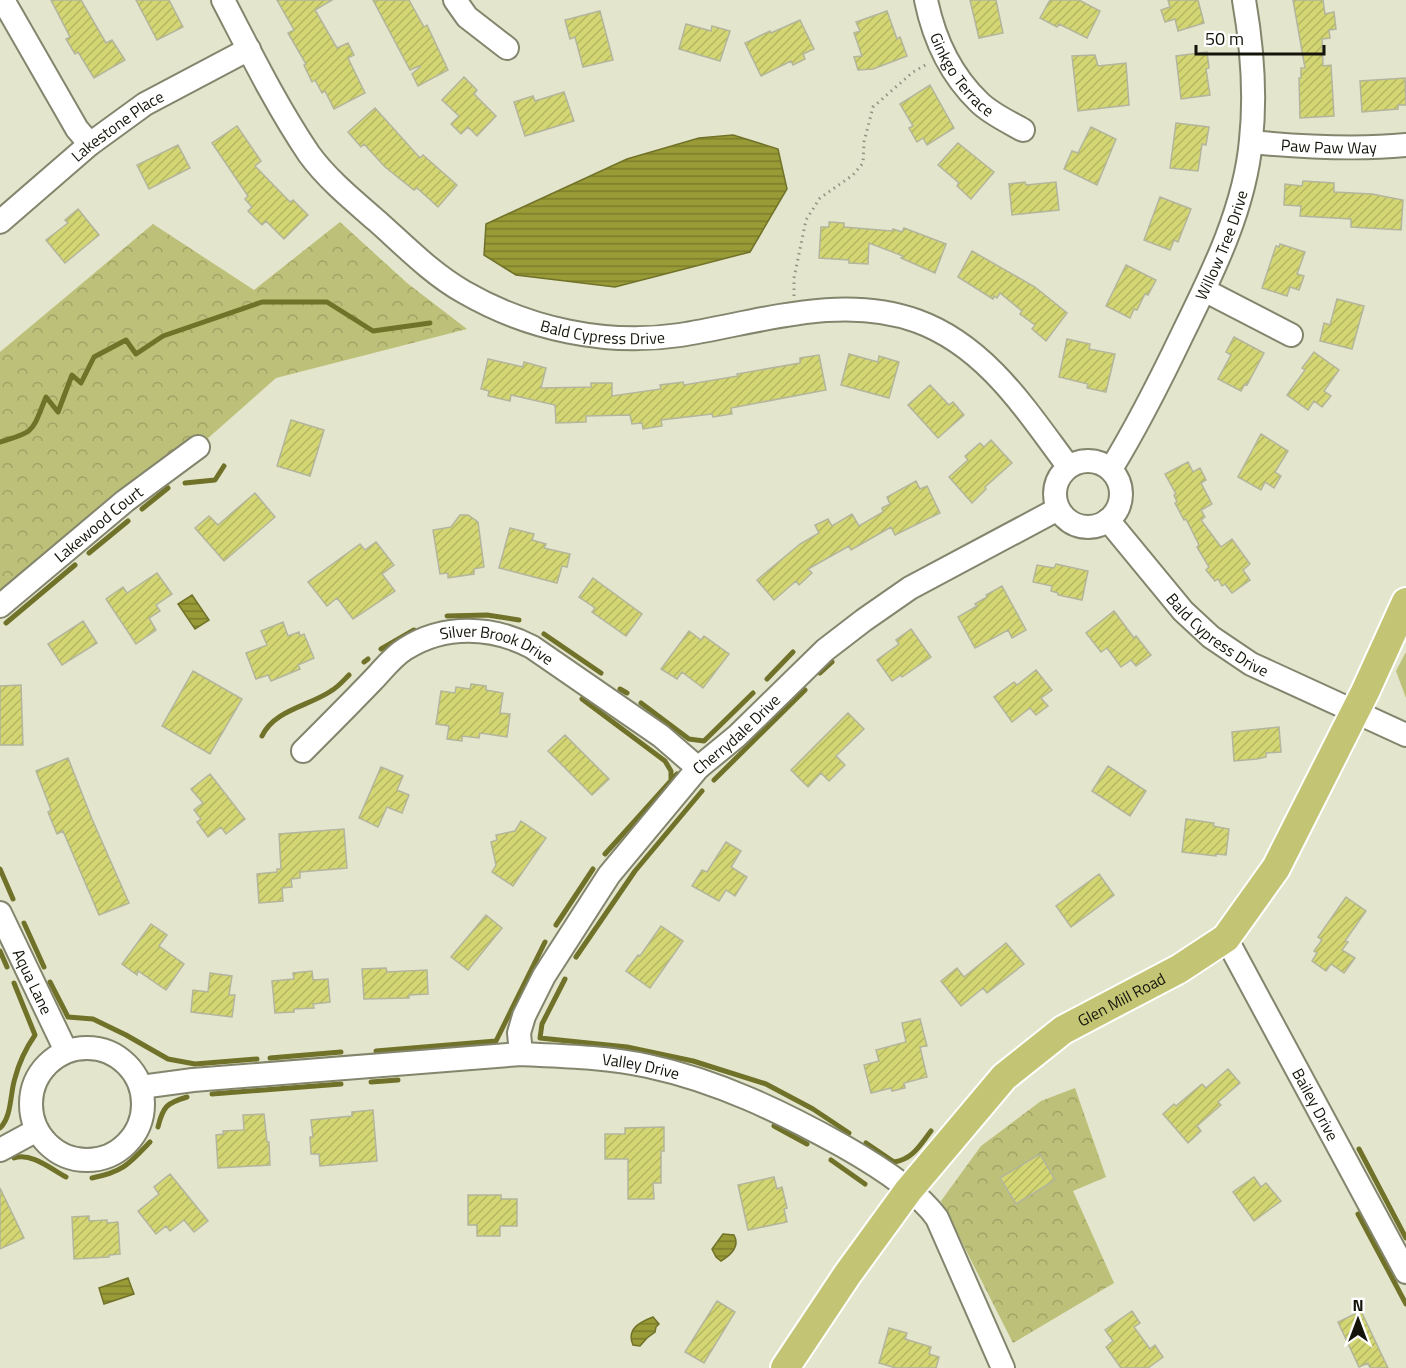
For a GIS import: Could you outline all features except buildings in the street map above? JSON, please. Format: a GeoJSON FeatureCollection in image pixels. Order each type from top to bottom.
{"type":"FeatureCollection","features":[{"type":"Feature","properties":{"kind":"main road","name":"Glen Mill Road"},"geometry":{"type":"LineString","coordinates":[[785,1368],[847,1275],[908,1191],[998,1084],[1016,1066],[1063,1030],[1179,969],[1226,938],[1276,868],[1355,712],[1406,602]]}},
{"type":"Feature","properties":{"kind":"street"},"geometry":{"type":"LineString","coordinates":[[3,0],[77,129],[90,144]]}},
{"type":"Feature","properties":{"kind":"street","name":"Bald Cypress Drive"},"geometry":{"type":"LineString","coordinates":[[223,0],[274,96],[311,156],[332,179],[428,267],[462,291],[500,310],[554,329],[619,337],[678,335],[794,314],[846,309],[870,310],[916,320],[960,343],[993,371],[1068,466]]}},
{"type":"Feature","properties":{"kind":"street"},"geometry":{"type":"LineString","coordinates":[[455,0],[467,17],[507,48]]}},
{"type":"Feature","properties":{"kind":"street","name":"Ginkgo Terrace"},"geometry":{"type":"LineString","coordinates":[[926,0],[943,55],[954,72],[981,104],[1023,130]]}},
{"type":"Feature","properties":{"kind":"street","name":"Willow Tree Drive"},"geometry":{"type":"LineString","coordinates":[[1111,469],[1144,413],[1204,291],[1228,234],[1242,189],[1251,142],[1253,66],[1244,0]]}},
{"type":"Feature","properties":{"kind":"street","name":"Lakestone Place"},"geometry":{"type":"LineString","coordinates":[[0,222],[90,144],[145,104],[249,49]]}},
{"type":"Feature","properties":{"kind":"street","name":"Paw Paw Way"},"geometry":{"type":"LineString","coordinates":[[1251,142],[1358,148],[1406,145]]}},
{"type":"Feature","properties":{"kind":"street"},"geometry":{"type":"LineString","coordinates":[[1204,291],[1291,334]]}},
{"type":"Feature","properties":{"kind":"street","name":"Lakewood Court"},"geometry":{"type":"LineString","coordinates":[[0,606],[134,494],[198,447]]}},
{"type":"Feature","properties":{"kind":"street"},"geometry":{"type":"LineString","coordinates":[[1090,460],[1102,463],[1111,469],[1121,486],[1122,495],[1120,505],[1108,520],[1098,526],[1086,527],[1065,518],[1055,500],[1057,481],[1068,466],[1078,461],[1090,460]]}},
{"type":"Feature","properties":{"kind":"street","name":"Cherrydale Drive"},"geometry":{"type":"LineString","coordinates":[[521,1054],[519,1033],[524,1016],[544,976],[609,875],[698,768],[737,736],[825,650],[864,620],[910,588],[1058,509]]}},
{"type":"Feature","properties":{"kind":"street","name":"Bald Cypress Drive"},"geometry":{"type":"LineString","coordinates":[[1108,520],[1183,611],[1211,637],[1251,663],[1406,735]]}},
{"type":"Feature","properties":{"kind":"street","name":"Silver Brook Drive"},"geometry":{"type":"LineString","coordinates":[[303,750],[402,650],[424,639],[450,632],[480,630],[514,638],[532,647],[661,736],[698,768]]}},
{"type":"Feature","properties":{"kind":"street","name":"Aqua Lane"},"geometry":{"type":"LineString","coordinates":[[0,913],[66,1051]]}},
{"type":"Feature","properties":{"kind":"street","name":"Bailey Drive"},"geometry":{"type":"LineString","coordinates":[[1226,938],[1406,1272]]}},
{"type":"Feature","properties":{"kind":"street"},"geometry":{"type":"LineString","coordinates":[[84,1047],[102,1049],[119,1057],[132,1070],[141,1087],[144,1105],[140,1123],[131,1139],[117,1151],[100,1159],[82,1160],[64,1155],[48,1145],[37,1130],[31,1113],[31,1094],[38,1076],[49,1061],[66,1051],[84,1047]]}},
{"type":"Feature","properties":{"kind":"street","name":"Valley Drive"},"geometry":{"type":"LineString","coordinates":[[141,1087],[193,1080],[521,1054],[575,1056],[648,1066],[709,1083],[768,1106],[827,1138],[884,1172],[928,1206],[937,1218],[1003,1368]]}},
{"type":"Feature","properties":{"kind":"street"},"geometry":{"type":"LineString","coordinates":[[0,1150],[37,1130]]}},
{"type":"Feature","properties":{"kind":"path"},"geometry":{"type":"LineString","coordinates":[[794,314],[794,278],[806,220],[820,198],[853,175],[863,163],[864,142],[873,107],[913,72],[943,55]]}},
{"type":"Feature","properties":{"kind":"green space"},"geometry":{"type":"Polygon","coordinates":[[[340,222],[407,283],[467,329],[276,378],[198,447],[0,606],[0,352],[153,224],[254,290],[340,222]]]}},
{"type":"Feature","properties":{"kind":"green space"},"geometry":{"type":"Polygon","coordinates":[[[1406,652],[1406,698],[1396,671],[1406,652]]]}},
{"type":"Feature","properties":{"kind":"green space"},"geometry":{"type":"Polygon","coordinates":[[[1075,1088],[1106,1177],[1073,1191],[1114,1283],[1013,1343],[941,1201],[981,1146],[1041,1101],[1075,1088]]]}},
{"type":"Feature","properties":{"kind":"shaded area"},"geometry":{"type":"Polygon","coordinates":[[[733,135],[778,149],[787,189],[750,252],[615,287],[516,275],[484,255],[486,224],[627,159],[699,138],[733,135]]]}},
{"type":"Feature","properties":{"kind":"shaded area"},"geometry":{"type":"Polygon","coordinates":[[[192,595],[209,620],[195,629],[178,604],[192,595]]]}},
{"type":"Feature","properties":{"kind":"shaded area"},"geometry":{"type":"Polygon","coordinates":[[[723,1234],[734,1235],[736,1243],[731,1253],[721,1261],[712,1249],[723,1234]]]}},
{"type":"Feature","properties":{"kind":"shaded area"},"geometry":{"type":"Polygon","coordinates":[[[128,1278],[134,1294],[104,1304],[99,1288],[128,1278]]]}},
{"type":"Feature","properties":{"kind":"shaded area"},"geometry":{"type":"Polygon","coordinates":[[[653,1317],[659,1324],[655,1332],[640,1346],[633,1345],[631,1335],[633,1330],[653,1317]]]}},
{"type":"Feature","properties":{"kind":"waterway"},"geometry":{"type":"LineString","coordinates":[[0,442],[27,432],[35,424],[46,397],[58,412],[72,375],[81,383],[94,357],[126,340],[136,354],[163,336],[262,302],[327,302],[373,331],[430,323]]}},
{"type":"Feature","properties":{"kind":"waterway"},"geometry":{"type":"LineString","coordinates":[[185,483],[215,480],[224,466]]}},
{"type":"Feature","properties":{"kind":"waterway"},"geometry":{"type":"LineString","coordinates":[[142,509],[168,488]]}},
{"type":"Feature","properties":{"kind":"waterway"},"geometry":{"type":"LineString","coordinates":[[89,553],[128,521]]}},
{"type":"Feature","properties":{"kind":"waterway"},"geometry":{"type":"LineString","coordinates":[[6,623],[75,565]]}},
{"type":"Feature","properties":{"kind":"waterway"},"geometry":{"type":"LineString","coordinates":[[447,616],[487,615],[519,620]]}},
{"type":"Feature","properties":{"kind":"waterway"},"geometry":{"type":"LineString","coordinates":[[381,649],[414,630]]}},
{"type":"Feature","properties":{"kind":"waterway"},"geometry":{"type":"LineString","coordinates":[[544,634],[601,673]]}},
{"type":"Feature","properties":{"kind":"waterway"},"geometry":{"type":"LineString","coordinates":[[767,679],[793,652]]}},
{"type":"Feature","properties":{"kind":"waterway"},"geometry":{"type":"LineString","coordinates":[[364,662],[368,659]]}},
{"type":"Feature","properties":{"kind":"waterway"},"geometry":{"type":"LineString","coordinates":[[820,673],[832,662]]}},
{"type":"Feature","properties":{"kind":"waterway"},"geometry":{"type":"LineString","coordinates":[[262,736],[268,727],[283,714],[331,691],[349,675]]}},
{"type":"Feature","properties":{"kind":"waterway"},"geometry":{"type":"LineString","coordinates":[[620,689],[627,693]]}},
{"type":"Feature","properties":{"kind":"waterway"},"geometry":{"type":"LineString","coordinates":[[714,780],[805,690]]}},
{"type":"Feature","properties":{"kind":"waterway"},"geometry":{"type":"LineString","coordinates":[[641,703],[689,739],[704,741],[753,693]]}},
{"type":"Feature","properties":{"kind":"waterway"},"geometry":{"type":"LineString","coordinates":[[582,699],[665,761],[671,771],[671,780]]}},
{"type":"Feature","properties":{"kind":"waterway"},"geometry":{"type":"LineString","coordinates":[[605,854],[677,774]]}},
{"type":"Feature","properties":{"kind":"waterway"},"geometry":{"type":"LineString","coordinates":[[576,957],[635,871],[702,791]]}},
{"type":"Feature","properties":{"kind":"waterway"},"geometry":{"type":"LineString","coordinates":[[0,869],[13,899]]}},
{"type":"Feature","properties":{"kind":"waterway"},"geometry":{"type":"LineString","coordinates":[[556,925],[593,869]]}},
{"type":"Feature","properties":{"kind":"waterway"},"geometry":{"type":"LineString","coordinates":[[24,923],[44,967]]}},
{"type":"Feature","properties":{"kind":"waterway"},"geometry":{"type":"LineString","coordinates":[[376,1051],[496,1041],[545,942]]}},
{"type":"Feature","properties":{"kind":"waterway"},"geometry":{"type":"LineString","coordinates":[[0,951],[7,967]]}},
{"type":"Feature","properties":{"kind":"waterway"},"geometry":{"type":"LineString","coordinates":[[565,979],[542,1024],[540,1038],[627,1047],[693,1061],[766,1084],[813,1109],[849,1133]]}},
{"type":"Feature","properties":{"kind":"waterway"},"geometry":{"type":"LineString","coordinates":[[50,982],[68,1017],[93,1019],[168,1059],[195,1064],[257,1059]]}},
{"type":"Feature","properties":{"kind":"waterway"},"geometry":{"type":"LineString","coordinates":[[0,1128],[7,1118],[13,1084],[19,1067],[35,1035],[14,983]]}},
{"type":"Feature","properties":{"kind":"waterway"},"geometry":{"type":"LineString","coordinates":[[270,1058],[341,1052]]}},
{"type":"Feature","properties":{"kind":"waterway"},"geometry":{"type":"LineString","coordinates":[[371,1082],[398,1080]]}},
{"type":"Feature","properties":{"kind":"waterway"},"geometry":{"type":"LineString","coordinates":[[212,1094],[341,1084]]}},
{"type":"Feature","properties":{"kind":"waterway"},"geometry":{"type":"LineString","coordinates":[[158,1127],[167,1106],[187,1097]]}},
{"type":"Feature","properties":{"kind":"waterway"},"geometry":{"type":"LineString","coordinates":[[774,1126],[807,1144]]}},
{"type":"Feature","properties":{"kind":"waterway"},"geometry":{"type":"LineString","coordinates":[[866,1143],[894,1162],[911,1155],[931,1131]]}},
{"type":"Feature","properties":{"kind":"waterway"},"geometry":{"type":"LineString","coordinates":[[92,1178],[125,1166],[150,1142]]}},
{"type":"Feature","properties":{"kind":"waterway"},"geometry":{"type":"LineString","coordinates":[[1359,1149],[1406,1238]]}},
{"type":"Feature","properties":{"kind":"waterway"},"geometry":{"type":"LineString","coordinates":[[14,1158],[34,1159],[66,1177]]}},
{"type":"Feature","properties":{"kind":"waterway"},"geometry":{"type":"LineString","coordinates":[[831,1160],[865,1184]]}},
{"type":"Feature","properties":{"kind":"waterway"},"geometry":{"type":"LineString","coordinates":[[1358,1214],[1406,1304]]}}]}
